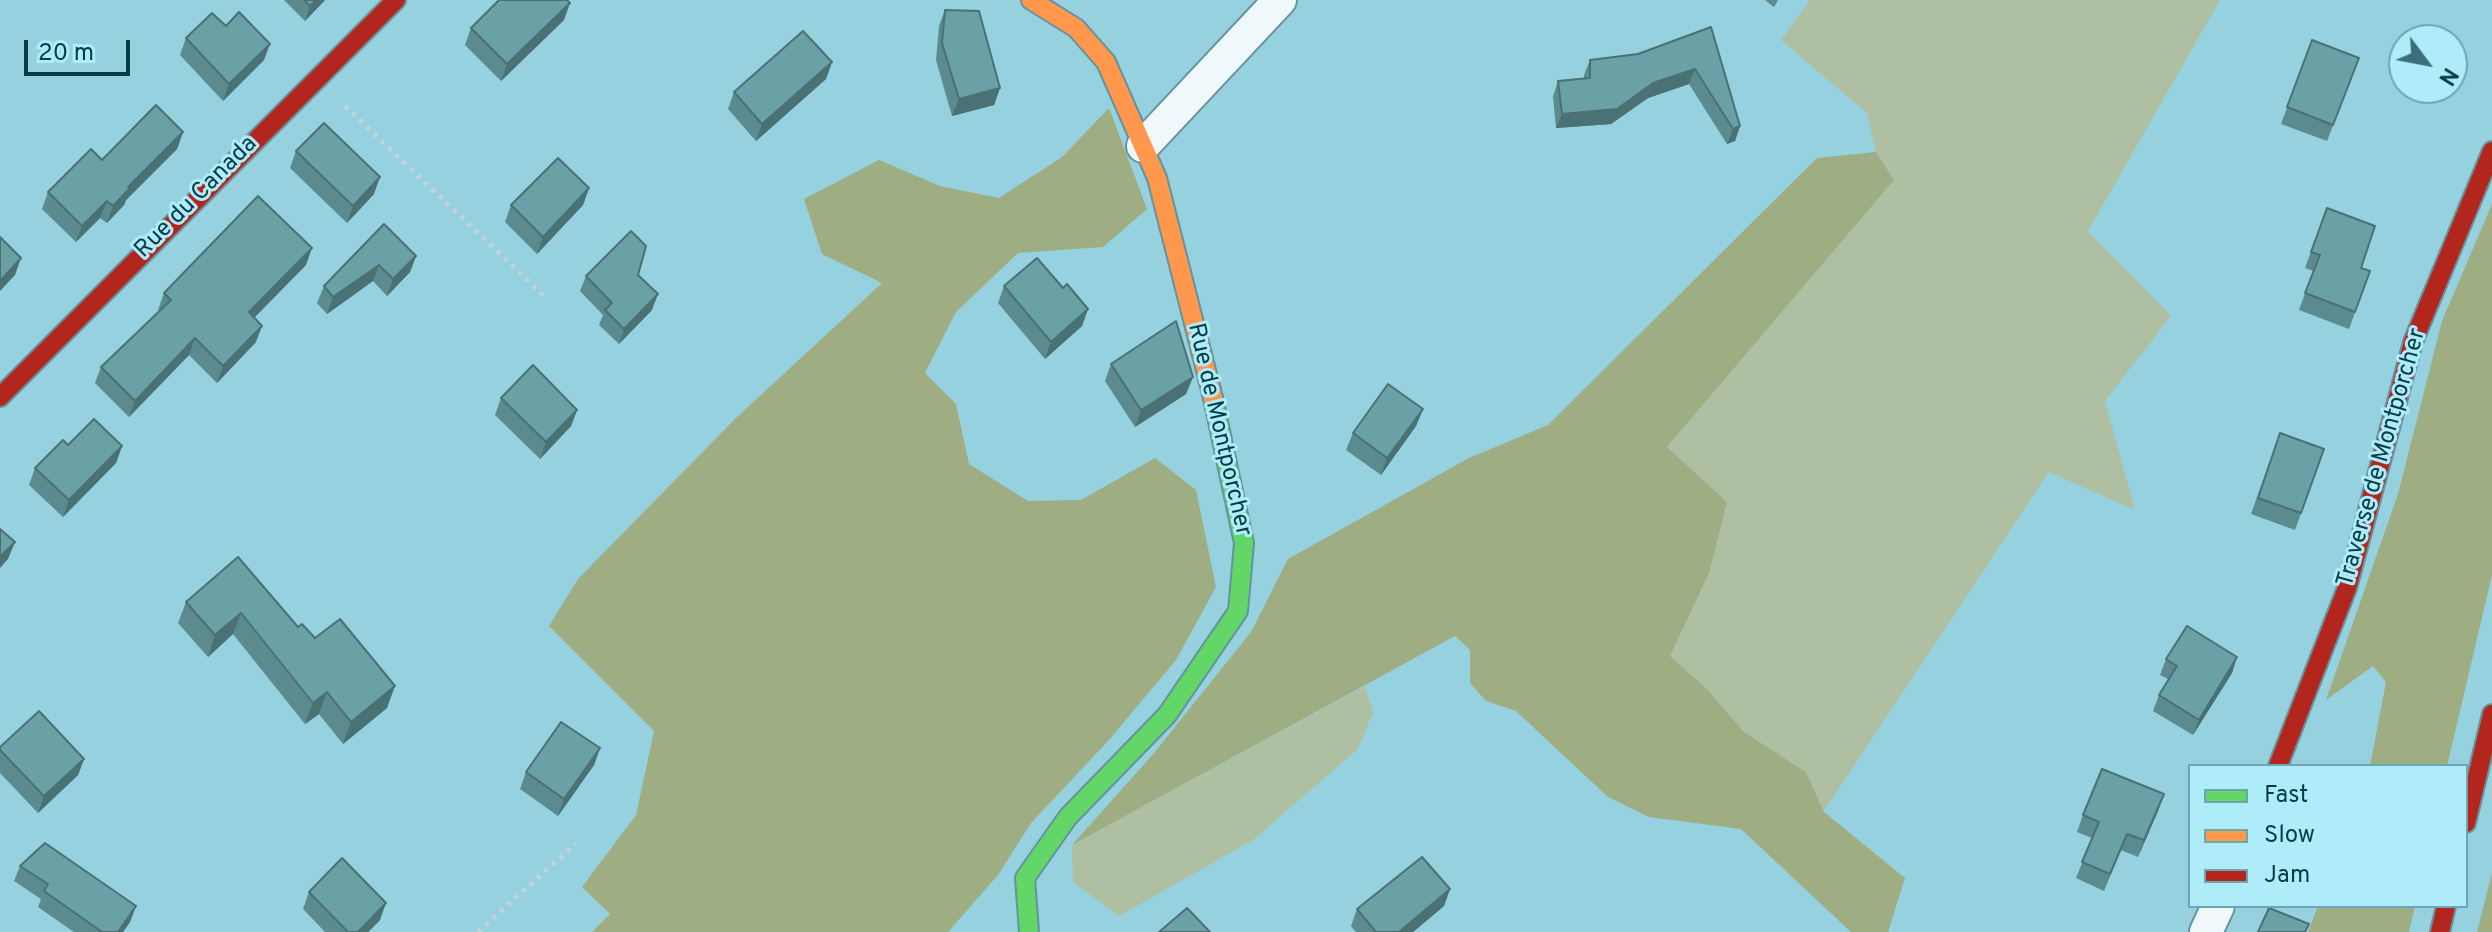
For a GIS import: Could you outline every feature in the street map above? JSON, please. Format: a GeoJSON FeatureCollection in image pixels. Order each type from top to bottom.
{"type":"FeatureCollection","features":[{"type":"Feature","properties":{"kind":"street","name":"Rue du Canada"},"geometry":{"type":"LineString","coordinates":[[0,397],[396,0]]}},
{"type":"Feature","properties":{"kind":"street","name":"Rue de Montporcher"},"geometry":{"type":"LineString","coordinates":[[1029,932],[1025,878],[1068,817],[1167,715],[1238,611],[1244,543],[1225,444],[1157,178],[1106,62],[1076,28],[1031,0]]}},
{"type":"Feature","properties":{"kind":"street"},"geometry":{"type":"LineString","coordinates":[[1143,146],[1280,0]]}},
{"type":"Feature","properties":{"kind":"street","name":"Traverse de Montporcher"},"geometry":{"type":"LineString","coordinates":[[2279,764],[2347,588],[2413,342],[2492,151]]}},
{"type":"Feature","properties":{"kind":"street"},"geometry":{"type":"LineString","coordinates":[[2468,815],[2492,714]]}},
{"type":"Feature","properties":{"kind":"street"},"geometry":{"type":"LineString","coordinates":[[2206,932],[2217,908]]}},
{"type":"Feature","properties":{"kind":"street"},"geometry":{"type":"LineString","coordinates":[[2440,932],[2446,908]]}},
{"type":"Feature","properties":{"kind":"path"},"geometry":{"type":"LineString","coordinates":[[317,79],[547,299]]}},
{"type":"Feature","properties":{"kind":"path"},"geometry":{"type":"LineString","coordinates":[[478,932],[576,843]]}},
{"type":"Feature","properties":{"kind":"green space"},"geometry":{"type":"Polygon","coordinates":[[[1810,0],[2220,0],[2088,231],[2171,316],[2105,401],[2135,510],[2049,472],[1824,811],[1806,772],[1744,732],[1707,689],[1670,656],[1709,573],[1667,447],[1894,180],[1876,152],[1867,113],[1781,40],[1810,0]]]}},
{"type":"Feature","properties":{"kind":"green space"},"geometry":{"type":"Polygon","coordinates":[[[1109,108],[1147,209],[1103,247],[1018,253],[956,312],[925,373],[956,404],[969,464],[1028,501],[1081,500],[1155,458],[1196,490],[1216,587],[1176,660],[1108,741],[1031,823],[998,875],[948,932],[592,932],[610,914],[582,887],[636,815],[654,731],[549,626],[578,579],[735,419],[882,283],[822,254],[804,199],[879,160],[940,186],[999,198],[1062,157],[1109,108]]]}},
{"type":"Feature","properties":{"kind":"green space"},"geometry":{"type":"Polygon","coordinates":[[[1876,152],[1894,180],[1667,447],[1727,502],[1709,573],[1670,656],[1707,689],[1744,732],[1806,772],[1824,812],[1905,878],[1888,932],[1851,932],[1741,829],[1649,817],[1608,797],[1516,711],[1486,701],[1470,683],[1470,650],[1455,636],[1072,845],[1154,753],[1251,632],[1288,559],[1469,458],[1548,425],[1817,158],[1876,152]]]}},
{"type":"Feature","properties":{"kind":"green space"},"geometry":{"type":"Polygon","coordinates":[[[2492,204],[2492,575],[2447,764],[2370,764],[2386,682],[2373,666],[2326,700],[2398,494],[2442,321],[2492,204]]]}},
{"type":"Feature","properties":{"kind":"green space"},"geometry":{"type":"Polygon","coordinates":[[[1365,686],[1373,712],[1358,749],[1253,840],[1119,916],[1073,882],[1072,845],[1365,686]]]}},
{"type":"Feature","properties":{"kind":"green space"},"geometry":{"type":"Polygon","coordinates":[[[2492,873],[2492,932],[2477,932],[2492,873]]]}},
{"type":"Feature","properties":{"kind":"green space"},"geometry":{"type":"Polygon","coordinates":[[[2317,908],[2415,908],[2409,932],[2308,932],[2317,908]]]}},
{"type":"Feature","properties":{"kind":"building"},"geometry":{"type":"Polygon","coordinates":[[[499,0],[567,0],[570,3],[507,64],[471,28],[499,0]]]}},
{"type":"Feature","properties":{"kind":"building"},"geometry":{"type":"Polygon","coordinates":[[[945,10],[979,11],[1000,88],[959,99],[942,43],[945,10]]]}},
{"type":"Feature","properties":{"kind":"building"},"geometry":{"type":"Polygon","coordinates":[[[239,12],[270,44],[229,84],[186,38],[212,13],[226,26],[239,12]]]}},
{"type":"Feature","properties":{"kind":"building"},"geometry":{"type":"Polygon","coordinates":[[[1711,27],[1740,126],[1733,129],[1695,69],[1653,83],[1617,109],[1562,114],[1558,81],[1590,78],[1590,60],[1638,54],[1711,27]]]}},
{"type":"Feature","properties":{"kind":"building"},"geometry":{"type":"Polygon","coordinates":[[[803,31],[832,62],[762,124],[734,92],[803,31]]]}},
{"type":"Feature","properties":{"kind":"building"},"geometry":{"type":"Polygon","coordinates":[[[2312,40],[2359,58],[2333,125],[2287,107],[2312,40]]]}},
{"type":"Feature","properties":{"kind":"building"},"geometry":{"type":"Polygon","coordinates":[[[156,105],[183,132],[113,206],[107,201],[82,226],[48,192],[91,149],[102,160],[156,105]]]}},
{"type":"Feature","properties":{"kind":"building"},"geometry":{"type":"Polygon","coordinates":[[[324,123],[380,177],[353,206],[296,151],[324,123]]]}},
{"type":"Feature","properties":{"kind":"building"},"geometry":{"type":"Polygon","coordinates":[[[558,158],[589,188],[543,237],[511,205],[558,158]]]}},
{"type":"Feature","properties":{"kind":"building"},"geometry":{"type":"Polygon","coordinates":[[[258,196],[312,248],[249,312],[262,326],[223,366],[195,338],[135,401],[101,367],[171,300],[164,293],[258,196]]]}},
{"type":"Feature","properties":{"kind":"building"},"geometry":{"type":"Polygon","coordinates":[[[2327,208],[2375,226],[2361,268],[2370,271],[2355,312],[2305,293],[2320,255],[2311,252],[2327,208]]]}},
{"type":"Feature","properties":{"kind":"building"},"geometry":{"type":"Polygon","coordinates":[[[384,224],[416,256],[393,279],[379,265],[333,297],[324,286],[384,224]]]}},
{"type":"Feature","properties":{"kind":"building"},"geometry":{"type":"Polygon","coordinates":[[[631,231],[646,246],[638,275],[658,294],[624,329],[605,310],[612,303],[586,276],[631,231]]]}},
{"type":"Feature","properties":{"kind":"building"},"geometry":{"type":"Polygon","coordinates":[[[0,237],[21,258],[0,281],[0,237]]]}},
{"type":"Feature","properties":{"kind":"building"},"geometry":{"type":"Polygon","coordinates":[[[1037,258],[1063,288],[1067,284],[1088,309],[1051,342],[1004,286],[1037,258]]]}},
{"type":"Feature","properties":{"kind":"building"},"geometry":{"type":"Polygon","coordinates":[[[1176,321],[1193,377],[1141,410],[1111,364],[1176,321]]]}},
{"type":"Feature","properties":{"kind":"building"},"geometry":{"type":"Polygon","coordinates":[[[533,365],[577,410],[546,442],[501,398],[533,365]]]}},
{"type":"Feature","properties":{"kind":"building"},"geometry":{"type":"Polygon","coordinates":[[[1388,384],[1423,409],[1387,458],[1353,433],[1388,384]]]}},
{"type":"Feature","properties":{"kind":"building"},"geometry":{"type":"Polygon","coordinates":[[[94,419],[122,446],[69,500],[35,468],[63,440],[68,445],[94,419]]]}},
{"type":"Feature","properties":{"kind":"building"},"geometry":{"type":"Polygon","coordinates":[[[2280,433],[2324,449],[2301,513],[2258,498],[2280,433]]]}},
{"type":"Feature","properties":{"kind":"building"},"geometry":{"type":"Polygon","coordinates":[[[0,529],[15,542],[0,557],[0,529]]]}},
{"type":"Feature","properties":{"kind":"building"},"geometry":{"type":"Polygon","coordinates":[[[238,557],[298,627],[302,624],[315,638],[340,619],[395,686],[351,722],[327,692],[313,703],[241,613],[215,635],[186,602],[238,557]]]}},
{"type":"Feature","properties":{"kind":"building"},"geometry":{"type":"Polygon","coordinates":[[[2187,626],[2237,657],[2199,720],[2159,695],[2177,666],[2166,659],[2187,626]]]}},
{"type":"Feature","properties":{"kind":"building"},"geometry":{"type":"Polygon","coordinates":[[[39,711],[84,759],[44,796],[0,750],[39,711]]]}},
{"type":"Feature","properties":{"kind":"building"},"geometry":{"type":"Polygon","coordinates":[[[561,722],[600,748],[564,799],[526,772],[561,722]]]}},
{"type":"Feature","properties":{"kind":"building"},"geometry":{"type":"Polygon","coordinates":[[[2102,769],[2164,794],[2144,840],[2127,834],[2110,874],[2082,862],[2099,822],[2083,815],[2102,769]]]}},
{"type":"Feature","properties":{"kind":"building"},"geometry":{"type":"Polygon","coordinates":[[[45,843],[136,906],[118,932],[102,932],[44,891],[48,884],[20,866],[45,843]]]}},
{"type":"Feature","properties":{"kind":"building"},"geometry":{"type":"Polygon","coordinates":[[[1422,857],[1450,889],[1399,932],[1376,932],[1357,909],[1422,857]]]}},
{"type":"Feature","properties":{"kind":"building"},"geometry":{"type":"Polygon","coordinates":[[[342,858],[386,903],[358,932],[348,932],[309,892],[342,858]]]}},
{"type":"Feature","properties":{"kind":"building"},"geometry":{"type":"Polygon","coordinates":[[[1187,908],[1210,932],[1159,932],[1187,908]]]}},
{"type":"Feature","properties":{"kind":"building"},"geometry":{"type":"Polygon","coordinates":[[[2269,908],[2309,924],[2305,932],[2258,932],[2269,908]]]}},
{"type":"Feature","properties":{"kind":"traffic: fast"},"geometry":{"type":"LineString","coordinates":[[1029,932],[1025,878],[1068,817],[1167,715],[1238,611],[1244,543],[1213,398]]}},
{"type":"Feature","properties":{"kind":"traffic: slow"},"geometry":{"type":"LineString","coordinates":[[1031,0],[1076,28],[1106,62],[1157,178],[1213,398]]}},
{"type":"Feature","properties":{"kind":"traffic: jam"},"geometry":{"type":"LineString","coordinates":[[0,397],[396,0]]}},
{"type":"Feature","properties":{"kind":"traffic: jam"},"geometry":{"type":"LineString","coordinates":[[2279,764],[2347,588],[2413,342],[2492,151]]}},
{"type":"Feature","properties":{"kind":"traffic: jam"},"geometry":{"type":"LineString","coordinates":[[2468,815],[2492,714]]}},
{"type":"Feature","properties":{"kind":"traffic: jam"},"geometry":{"type":"LineString","coordinates":[[2440,932],[2446,908]]}}]}
